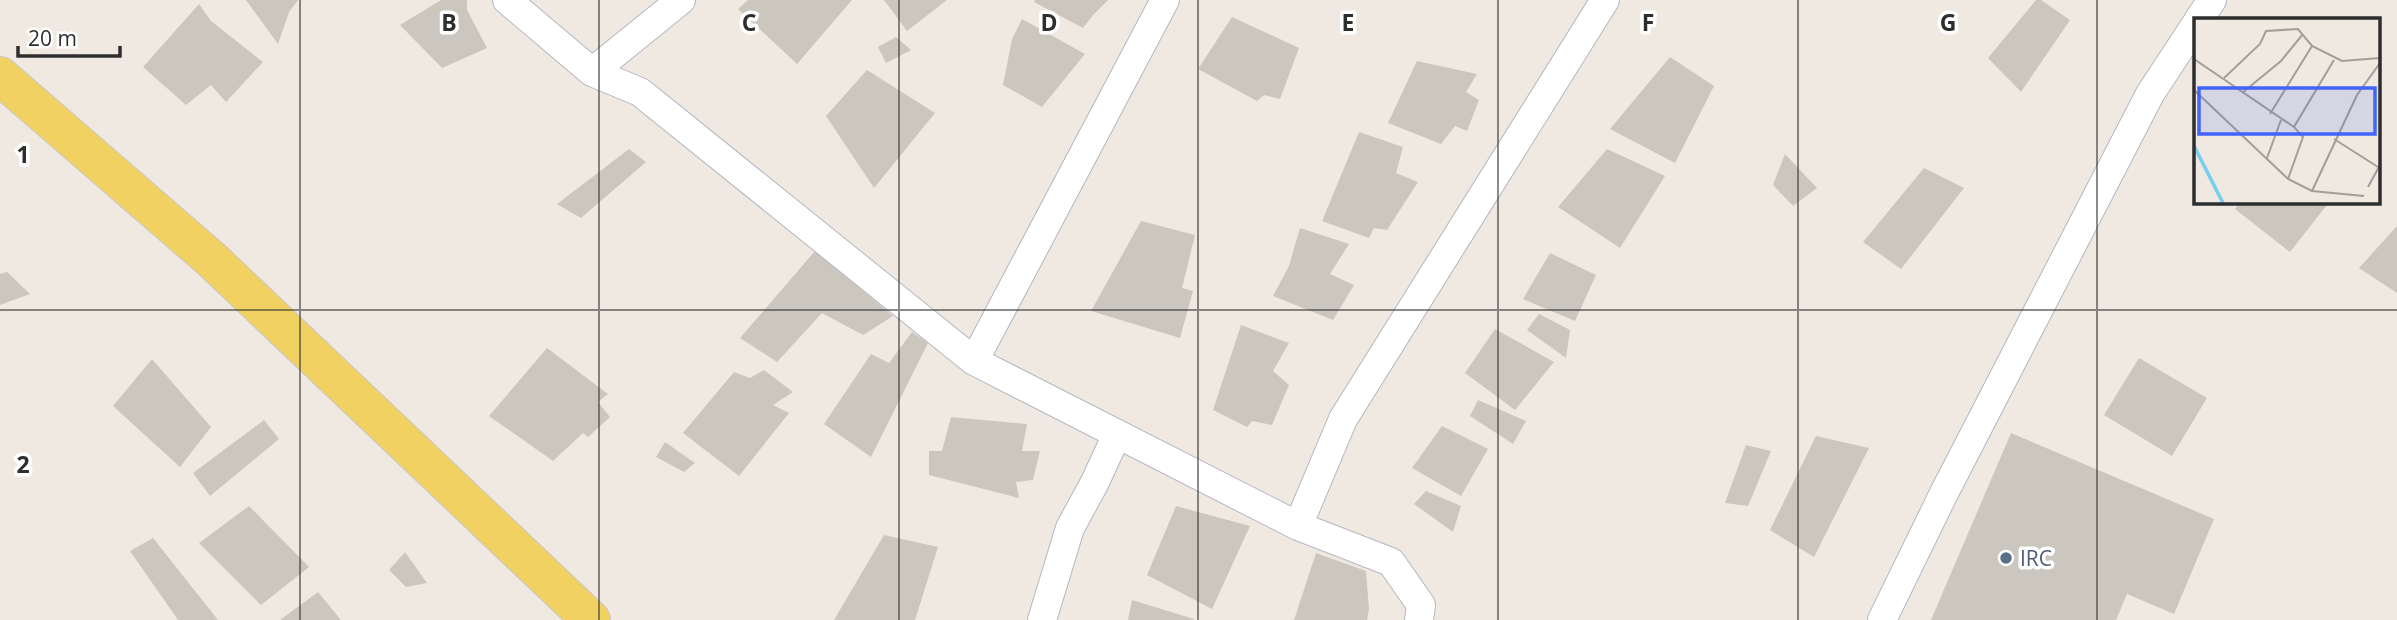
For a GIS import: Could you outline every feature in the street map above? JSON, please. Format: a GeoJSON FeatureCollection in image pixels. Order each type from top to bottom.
{"type":"FeatureCollection","features":[{"type":"Feature","properties":{"kind":"main road"},"geometry":{"type":"LineString","coordinates":[[0,76],[211,259],[591,620]]}},
{"type":"Feature","properties":{"kind":"street"},"geometry":{"type":"LineString","coordinates":[[507,0],[592,72],[640,92],[974,360],[1298,526],[1391,562],[1420,605],[1419,620]]}},
{"type":"Feature","properties":{"kind":"street"},"geometry":{"type":"LineString","coordinates":[[592,72],[681,0]]}},
{"type":"Feature","properties":{"kind":"street"},"geometry":{"type":"LineString","coordinates":[[974,360],[1165,0]]}},
{"type":"Feature","properties":{"kind":"street"},"geometry":{"type":"LineString","coordinates":[[1298,526],[1343,419],[1605,0]]}},
{"type":"Feature","properties":{"kind":"street"},"geometry":{"type":"LineString","coordinates":[[2200,18],[2212,0]]}},
{"type":"Feature","properties":{"kind":"street"},"geometry":{"type":"LineString","coordinates":[[1882,620],[1943,495],[2150,94],[2194,27]]}},
{"type":"Feature","properties":{"kind":"street"},"geometry":{"type":"LineString","coordinates":[[1042,620],[1070,528],[1096,482],[1117,434]]}},
{"type":"Feature","properties":{"kind":"building"},"geometry":{"type":"Polygon","coordinates":[[[246,0],[298,0],[289,12],[278,44],[246,0]]]}},
{"type":"Feature","properties":{"kind":"building"},"geometry":{"type":"Polygon","coordinates":[[[441,0],[467,0],[467,10],[487,48],[442,68],[400,25],[441,0]]]}},
{"type":"Feature","properties":{"kind":"building"},"geometry":{"type":"Polygon","coordinates":[[[748,0],[852,0],[797,64],[738,9],[748,0]]]}},
{"type":"Feature","properties":{"kind":"building"},"geometry":{"type":"Polygon","coordinates":[[[884,0],[947,0],[907,31],[884,0]]]}},
{"type":"Feature","properties":{"kind":"building"},"geometry":{"type":"Polygon","coordinates":[[[1108,0],[1083,28],[1034,2],[1108,0]]]}},
{"type":"Feature","properties":{"kind":"building"},"geometry":{"type":"Polygon","coordinates":[[[2036,0],[2041,0],[2070,20],[2021,92],[1988,58],[2036,0]]]}},
{"type":"Feature","properties":{"kind":"building"},"geometry":{"type":"Polygon","coordinates":[[[199,4],[211,21],[263,62],[226,102],[211,85],[186,105],[143,67],[199,4]]]}},
{"type":"Feature","properties":{"kind":"building"},"geometry":{"type":"Polygon","coordinates":[[[1232,17],[1299,48],[1280,99],[1264,95],[1257,101],[1198,69],[1232,17]]]}},
{"type":"Feature","properties":{"kind":"building"},"geometry":{"type":"Polygon","coordinates":[[[1022,19],[1085,54],[1042,107],[1003,85],[1012,39],[1022,19]]]}},
{"type":"Feature","properties":{"kind":"building"},"geometry":{"type":"Polygon","coordinates":[[[896,37],[911,50],[886,63],[878,47],[896,37]]]}},
{"type":"Feature","properties":{"kind":"building"},"geometry":{"type":"Polygon","coordinates":[[[1670,57],[1714,86],[1675,163],[1610,129],[1670,57]]]}},
{"type":"Feature","properties":{"kind":"building"},"geometry":{"type":"Polygon","coordinates":[[[1417,61],[1477,74],[1466,92],[1479,100],[1467,131],[1455,126],[1441,144],[1388,123],[1417,61]]]}},
{"type":"Feature","properties":{"kind":"building"},"geometry":{"type":"Polygon","coordinates":[[[867,70],[935,113],[874,188],[826,116],[867,70]]]}},
{"type":"Feature","properties":{"kind":"building"},"geometry":{"type":"Polygon","coordinates":[[[1359,132],[1403,147],[1396,173],[1418,182],[1387,230],[1374,228],[1369,238],[1322,221],[1359,132]]]}},
{"type":"Feature","properties":{"kind":"building"},"geometry":{"type":"Polygon","coordinates":[[[629,149],[646,162],[581,218],[557,204],[629,149]]]}},
{"type":"Feature","properties":{"kind":"building"},"geometry":{"type":"Polygon","coordinates":[[[1607,149],[1665,176],[1620,248],[1558,207],[1607,149]]]}},
{"type":"Feature","properties":{"kind":"building"},"geometry":{"type":"Polygon","coordinates":[[[1785,154],[1817,188],[1793,206],[1773,185],[1785,154]]]}},
{"type":"Feature","properties":{"kind":"building"},"geometry":{"type":"Polygon","coordinates":[[[1924,168],[1964,188],[1901,269],[1863,242],[1924,168]]]}},
{"type":"Feature","properties":{"kind":"building"},"geometry":{"type":"Polygon","coordinates":[[[2240,203],[2328,203],[2290,252],[2235,209],[2240,203]]]}},
{"type":"Feature","properties":{"kind":"building"},"geometry":{"type":"Polygon","coordinates":[[[1141,221],[1195,235],[1182,288],[1193,291],[1180,338],[1091,311],[1141,221]]]}},
{"type":"Feature","properties":{"kind":"building"},"geometry":{"type":"Polygon","coordinates":[[[2397,226],[2397,293],[2359,268],[2397,226]]]}},
{"type":"Feature","properties":{"kind":"building"},"geometry":{"type":"Polygon","coordinates":[[[1300,228],[1349,244],[1330,274],[1354,285],[1333,320],[1273,296],[1289,266],[1300,228]]]}},
{"type":"Feature","properties":{"kind":"building"},"geometry":{"type":"Polygon","coordinates":[[[815,251],[893,316],[863,335],[822,313],[777,362],[740,338],[815,251]]]}},
{"type":"Feature","properties":{"kind":"building"},"geometry":{"type":"Polygon","coordinates":[[[1550,253],[1596,275],[1575,321],[1523,299],[1550,253]]]}},
{"type":"Feature","properties":{"kind":"building"},"geometry":{"type":"Polygon","coordinates":[[[7,272],[30,294],[0,305],[0,274],[7,272]]]}},
{"type":"Feature","properties":{"kind":"building"},"geometry":{"type":"Polygon","coordinates":[[[1539,314],[1570,330],[1566,358],[1527,330],[1539,314]]]}},
{"type":"Feature","properties":{"kind":"building"},"geometry":{"type":"Polygon","coordinates":[[[1241,325],[1289,343],[1273,371],[1289,385],[1272,425],[1252,421],[1247,427],[1213,410],[1241,325]]]}},
{"type":"Feature","properties":{"kind":"building"},"geometry":{"type":"Polygon","coordinates":[[[1495,329],[1554,362],[1515,410],[1465,373],[1495,329]]]}},
{"type":"Feature","properties":{"kind":"building"},"geometry":{"type":"Polygon","coordinates":[[[912,332],[928,343],[871,457],[824,424],[871,354],[889,363],[912,332]]]}},
{"type":"Feature","properties":{"kind":"building"},"geometry":{"type":"Polygon","coordinates":[[[547,348],[608,394],[598,402],[610,417],[588,437],[583,433],[553,461],[489,416],[547,348]]]}},
{"type":"Feature","properties":{"kind":"building"},"geometry":{"type":"Polygon","coordinates":[[[2139,358],[2207,398],[2172,456],[2104,415],[2139,358]]]}},
{"type":"Feature","properties":{"kind":"building"},"geometry":{"type":"Polygon","coordinates":[[[152,359],[211,427],[180,467],[113,406],[152,359]]]}},
{"type":"Feature","properties":{"kind":"building"},"geometry":{"type":"Polygon","coordinates":[[[764,370],[793,392],[773,405],[789,413],[739,476],[683,433],[734,372],[750,378],[764,370]]]}},
{"type":"Feature","properties":{"kind":"building"},"geometry":{"type":"Polygon","coordinates":[[[1478,400],[1526,421],[1513,444],[1470,416],[1478,400]]]}},
{"type":"Feature","properties":{"kind":"building"},"geometry":{"type":"Polygon","coordinates":[[[951,417],[1027,424],[1022,451],[1040,451],[1033,480],[1016,482],[1019,498],[929,475],[929,451],[942,451],[951,417]]]}},
{"type":"Feature","properties":{"kind":"building"},"geometry":{"type":"Polygon","coordinates":[[[264,420],[279,439],[210,496],[193,473],[264,420]]]}},
{"type":"Feature","properties":{"kind":"building"},"geometry":{"type":"Polygon","coordinates":[[[1442,426],[1488,449],[1461,496],[1412,468],[1442,426]]]}},
{"type":"Feature","properties":{"kind":"building"},"geometry":{"type":"Polygon","coordinates":[[[2011,433],[2214,519],[2174,614],[2127,594],[2116,620],[1931,620],[2011,433]]]}},
{"type":"Feature","properties":{"kind":"building"},"geometry":{"type":"Polygon","coordinates":[[[1816,436],[1869,448],[1814,557],[1770,530],[1816,436]]]}},
{"type":"Feature","properties":{"kind":"building"},"geometry":{"type":"Polygon","coordinates":[[[665,442],[695,463],[684,472],[656,457],[665,442]]]}},
{"type":"Feature","properties":{"kind":"building"},"geometry":{"type":"Polygon","coordinates":[[[1746,445],[1771,451],[1748,506],[1725,503],[1746,445]]]}},
{"type":"Feature","properties":{"kind":"building"},"geometry":{"type":"Polygon","coordinates":[[[1426,491],[1461,506],[1453,532],[1414,504],[1426,491]]]}},
{"type":"Feature","properties":{"kind":"building"},"geometry":{"type":"Polygon","coordinates":[[[249,506],[309,567],[261,605],[199,543],[249,506]]]}},
{"type":"Feature","properties":{"kind":"building"},"geometry":{"type":"Polygon","coordinates":[[[1176,506],[1250,526],[1212,609],[1147,575],[1176,506]]]}},
{"type":"Feature","properties":{"kind":"building"},"geometry":{"type":"Polygon","coordinates":[[[884,535],[938,547],[915,620],[834,620],[884,535]]]}},
{"type":"Feature","properties":{"kind":"building"},"geometry":{"type":"Polygon","coordinates":[[[153,538],[218,620],[178,620],[130,551],[153,538]]]}},
{"type":"Feature","properties":{"kind":"building"},"geometry":{"type":"Polygon","coordinates":[[[405,552],[427,583],[406,587],[389,570],[405,552]]]}},
{"type":"Feature","properties":{"kind":"building"},"geometry":{"type":"Polygon","coordinates":[[[1316,553],[1366,571],[1369,609],[1367,620],[1294,620],[1316,553]]]}},
{"type":"Feature","properties":{"kind":"building"},"geometry":{"type":"Polygon","coordinates":[[[318,592],[341,620],[280,620],[318,592]]]}},
{"type":"Feature","properties":{"kind":"building"},"geometry":{"type":"Polygon","coordinates":[[[1132,600],[1194,619],[1194,620],[1128,620],[1132,600]]]}},
{"type":"Feature","properties":{"kind":"place","name":"IRC"},"geometry":{"type":"Point","coordinates":[2006,558]}}]}
